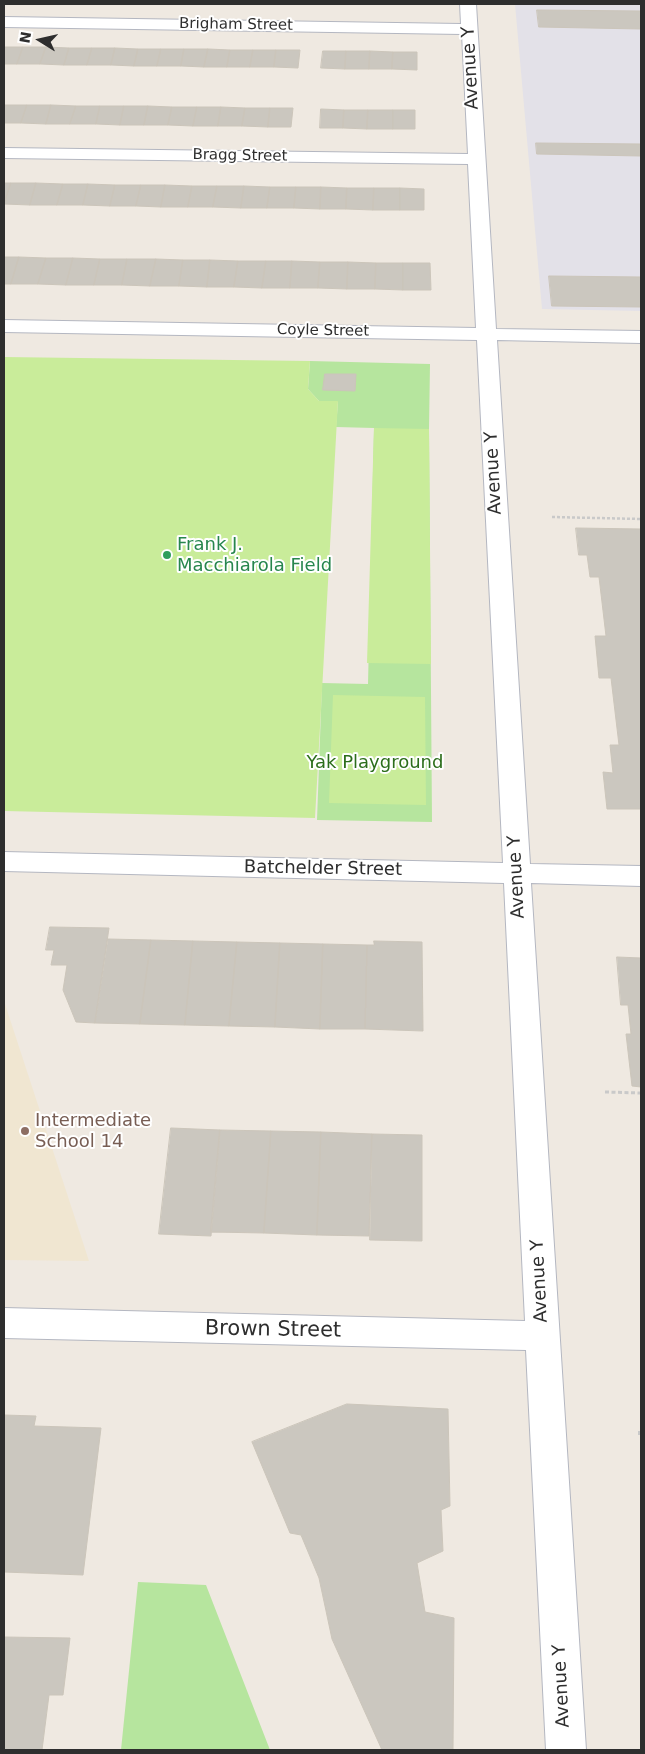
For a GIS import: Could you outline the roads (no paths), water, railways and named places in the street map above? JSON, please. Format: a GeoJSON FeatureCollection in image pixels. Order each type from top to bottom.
{"type":"FeatureCollection","features":[{"type":"Feature","properties":{"kind":"street","name":"Brigham Street"},"geometry":{"type":"LineString","coordinates":[[4,22],[468,16]]}},
{"type":"Feature","properties":{"kind":"street","name":"Avenue Y"},"geometry":{"type":"LineString","coordinates":[[468,16],[566,1750]]}},
{"type":"Feature","properties":{"kind":"street","name":"Bragg Street"},"geometry":{"type":"LineString","coordinates":[[4,153],[476,159]]}},
{"type":"Feature","properties":{"kind":"street","name":"Coyle Street"},"geometry":{"type":"LineString","coordinates":[[4,326],[641,336]]}},
{"type":"Feature","properties":{"kind":"street","name":"Batchelder Street"},"geometry":{"type":"LineString","coordinates":[[4,862],[641,876]]}},
{"type":"Feature","properties":{"kind":"street","name":"Brown Street"},"geometry":{"type":"LineString","coordinates":[[4,1323],[543,1336]]}},
{"type":"Feature","properties":{"kind":"place","name":"Frank J. Macchiarola Field"},"geometry":{"type":"Point","coordinates":[167,555]}},
{"type":"Feature","properties":{"kind":"place","name":"Intermediate School 14"},"geometry":{"type":"Point","coordinates":[25,1131]}},
{"type":"Feature","properties":{"kind":"park label","name":"Yak Playground"},"geometry":{"type":"Point","coordinates":[375,763]}}]}
